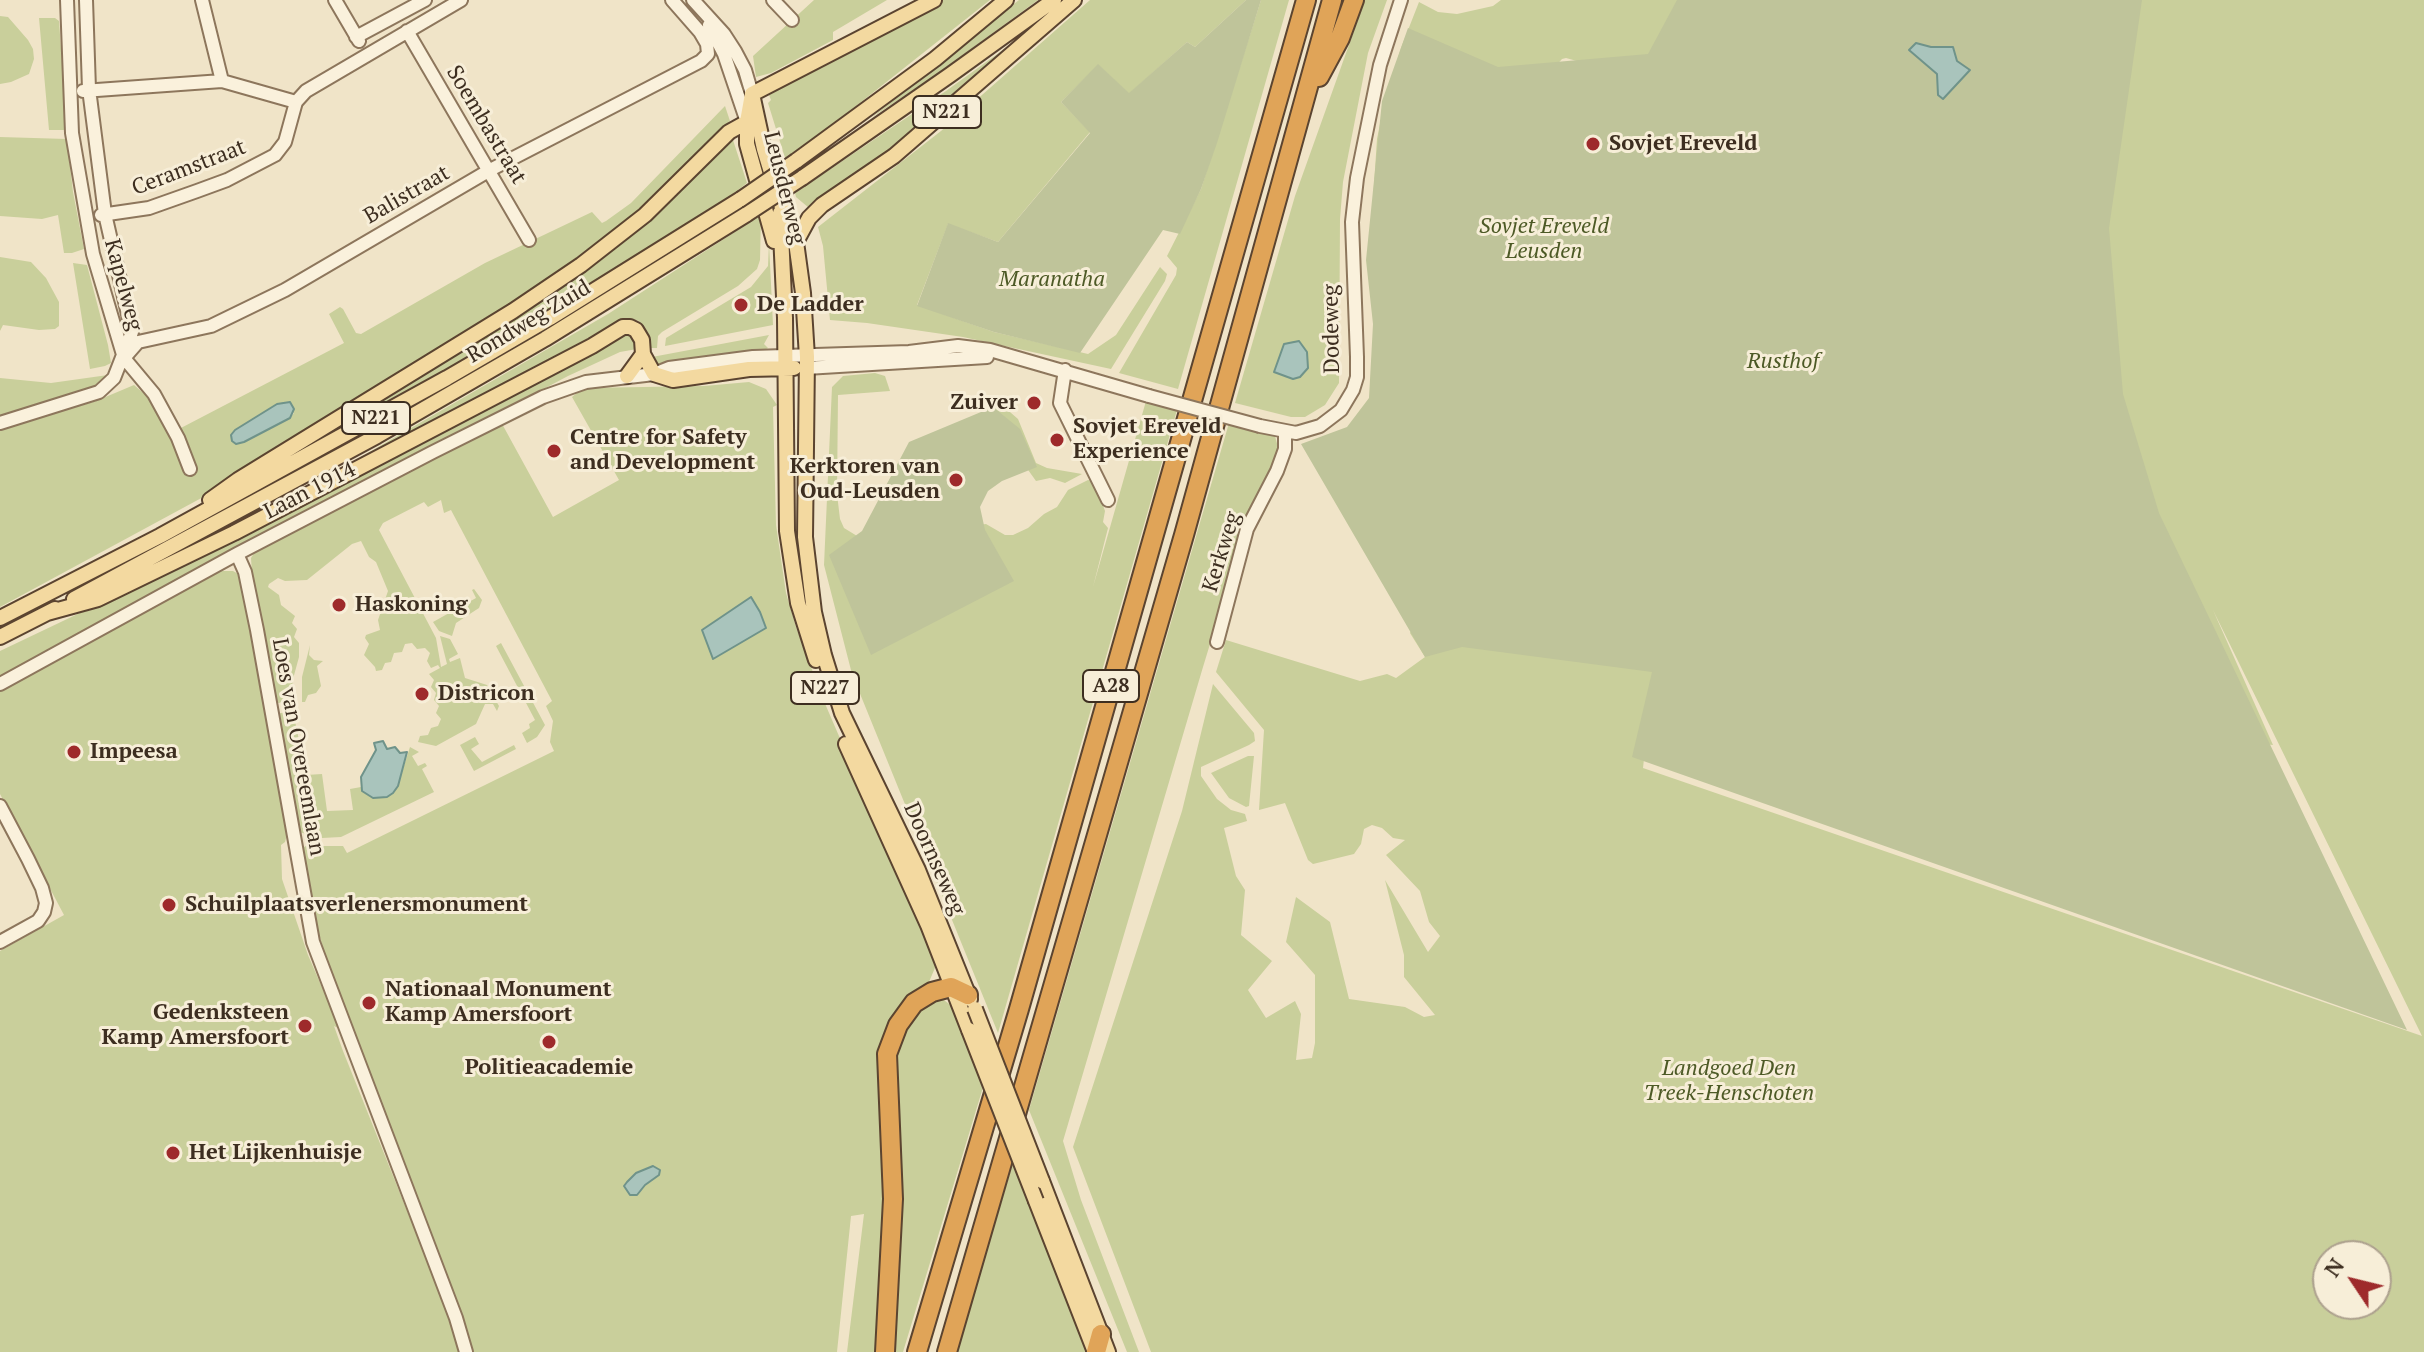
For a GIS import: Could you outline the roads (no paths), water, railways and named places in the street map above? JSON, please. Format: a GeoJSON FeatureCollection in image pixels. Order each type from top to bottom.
{"type":"FeatureCollection","features":[{"type":"Feature","properties":{"kind":"highway","name":"A28"},"geometry":{"type":"LineString","coordinates":[[917,1352],[1023,994],[1306,0]]}},
{"type":"Feature","properties":{"kind":"highway","name":"A28"},"geometry":{"type":"LineString","coordinates":[[947,1352],[1172,580],[1332,0]]}},
{"type":"Feature","properties":{"kind":"highway","name":"A28"},"geometry":{"type":"LineString","coordinates":[[1304,106],[1340,38],[1354,0]]}},
{"type":"Feature","properties":{"kind":"highway"},"geometry":{"type":"LineString","coordinates":[[885,1352],[893,1199],[887,1054],[898,1025],[914,1003],[932,992],[965,997]]}},
{"type":"Feature","properties":{"kind":"main road"},"geometry":{"type":"LineString","coordinates":[[747,122],[752,94],[934,0]]}},
{"type":"Feature","properties":{"kind":"main road","name":"Rondweg Zuid"},"geometry":{"type":"LineString","coordinates":[[0,618],[160,536],[550,318],[741,199],[796,161],[912,76],[1006,0]]}},
{"type":"Feature","properties":{"kind":"main road","name":"Rondweg Zuid"},"geometry":{"type":"LineString","coordinates":[[0,637],[390,429],[557,332],[802,178],[1054,0]]}},
{"type":"Feature","properties":{"kind":"main road","name":"N221"},"geometry":{"type":"LineString","coordinates":[[796,242],[809,218],[822,205],[894,156],[1074,0]]}},
{"type":"Feature","properties":{"kind":"main road","name":"Leusderweg"},"geometry":{"type":"LineString","coordinates":[[752,94],[762,143],[796,242],[803,293],[806,362]]}},
{"type":"Feature","properties":{"kind":"main road","name":"Leusderweg"},"geometry":{"type":"LineString","coordinates":[[747,122],[762,143]]}},
{"type":"Feature","properties":{"kind":"main road","name":"Leusderweg"},"geometry":{"type":"LineString","coordinates":[[747,122],[747,144],[781,265]]}},
{"type":"Feature","properties":{"kind":"main road","name":"N221"},"geometry":{"type":"LineString","coordinates":[[160,536],[238,480],[513,311],[581,265],[645,215],[729,132],[747,122]]}},
{"type":"Feature","properties":{"kind":"main road","name":"Leusderweg"},"geometry":{"type":"LineString","coordinates":[[780,202],[785,362]]}},
{"type":"Feature","properties":{"kind":"main road","name":"N221"},"geometry":{"type":"LineString","coordinates":[[47,613],[98,599],[234,533],[592,346],[618,329],[630,327],[636,330],[642,340],[643,354],[654,374]]}},
{"type":"Feature","properties":{"kind":"main road"},"geometry":{"type":"LineString","coordinates":[[627,376],[643,354]]}},
{"type":"Feature","properties":{"kind":"main road","name":"Dodeweg"},"geometry":{"type":"LineString","coordinates":[[785,362],[806,362]]}},
{"type":"Feature","properties":{"kind":"main road","name":"Doornseweg"},"geometry":{"type":"LineString","coordinates":[[785,362],[787,531],[798,603],[835,718],[928,925],[965,997],[969,1030],[1036,1201],[1100,1348]]}},
{"type":"Feature","properties":{"kind":"main road","name":"Laan 1914"},"geometry":{"type":"LineString","coordinates":[[654,374],[673,380],[785,362]]}},
{"type":"Feature","properties":{"kind":"main road","name":"Doornseweg"},"geometry":{"type":"LineString","coordinates":[[806,362],[805,537],[814,612],[824,655],[842,713],[918,870],[965,997],[1042,1181],[1100,1348]]}},
{"type":"Feature","properties":{"kind":"street","name":"Kapelweg"},"geometry":{"type":"LineString","coordinates":[[67,0],[72,133],[93,254],[124,358]]}},
{"type":"Feature","properties":{"kind":"street","name":"Kapelweg"},"geometry":{"type":"LineString","coordinates":[[86,0],[89,89],[105,214],[132,332],[124,358]]}},
{"type":"Feature","properties":{"kind":"street"},"geometry":{"type":"LineString","coordinates":[[202,0],[222,81]]}},
{"type":"Feature","properties":{"kind":"street"},"geometry":{"type":"LineString","coordinates":[[335,0],[367,54]]}},
{"type":"Feature","properties":{"kind":"street"},"geometry":{"type":"LineString","coordinates":[[356,37],[425,0]]}},
{"type":"Feature","properties":{"kind":"street"},"geometry":{"type":"LineString","coordinates":[[72,94],[89,89],[222,81],[296,102],[306,91],[407,31],[445,4],[461,0]]}},
{"type":"Feature","properties":{"kind":"street","name":"Balistraat"},"geometry":{"type":"LineString","coordinates":[[124,358],[138,342],[211,326],[285,290],[490,170],[701,61],[708,54],[707,44],[672,0]]}},
{"type":"Feature","properties":{"kind":"street","name":"Leusderweg"},"geometry":{"type":"LineString","coordinates":[[693,0],[708,18],[708,25],[745,70],[752,94]]}},
{"type":"Feature","properties":{"kind":"street"},"geometry":{"type":"LineString","coordinates":[[773,0],[792,20]]}},
{"type":"Feature","properties":{"kind":"street","name":"Dodeweg"},"geometry":{"type":"LineString","coordinates":[[806,362],[958,346],[990,350],[1285,432],[1311,430],[1332,419],[1348,402],[1357,377],[1352,222],[1357,178],[1374,89],[1401,0]]}},
{"type":"Feature","properties":{"kind":"street","name":"Soembastraat"},"geometry":{"type":"LineString","coordinates":[[407,31],[529,240]]}},
{"type":"Feature","properties":{"kind":"street","name":"Leusderweg"},"geometry":{"type":"LineString","coordinates":[[720,36],[747,122]]}},
{"type":"Feature","properties":{"kind":"street","name":"Ceramstraat"},"geometry":{"type":"LineString","coordinates":[[105,214],[149,208],[227,180],[275,155],[285,142],[296,102]]}},
{"type":"Feature","properties":{"kind":"street","name":"Kapelweg"},"geometry":{"type":"LineString","coordinates":[[86,217],[105,214]]}},
{"type":"Feature","properties":{"kind":"street"},"geometry":{"type":"LineString","coordinates":[[0,423],[99,392],[114,378],[124,358],[154,394],[178,438],[190,469]]}},
{"type":"Feature","properties":{"kind":"street"},"geometry":{"type":"LineString","coordinates":[[1065,370],[1060,403],[1108,500]]}},
{"type":"Feature","properties":{"kind":"street","name":"Laan 1914"},"geometry":{"type":"LineString","coordinates":[[0,684],[237,554],[543,397],[586,382],[654,374]]}},
{"type":"Feature","properties":{"kind":"street","name":"Kerkweg"},"geometry":{"type":"LineString","coordinates":[[1217,642],[1247,529],[1277,471],[1285,449],[1285,432]]}},
{"type":"Feature","properties":{"kind":"street","name":"Loes van Overeemlaan"},"geometry":{"type":"LineString","coordinates":[[237,554],[245,572],[255,616],[313,942],[456,1318],[466,1352]]}},
{"type":"Feature","properties":{"kind":"street"},"geometry":{"type":"LineString","coordinates":[[0,806],[42,888],[46,903],[38,921],[0,942]]}},
{"type":"Feature","properties":{"kind":"water"},"geometry":{"type":"Polygon","coordinates":[[[1916,43],[1953,47],[1957,61],[1970,70],[1943,99],[1938,95],[1937,74],[1909,50],[1916,43]]]}},
{"type":"Feature","properties":{"kind":"water"},"geometry":{"type":"Polygon","coordinates":[[[1299,341],[1307,352],[1308,368],[1300,377],[1293,379],[1274,372],[1284,344],[1299,341]]]}},
{"type":"Feature","properties":{"kind":"water"},"geometry":{"type":"Polygon","coordinates":[[[290,402],[294,409],[290,418],[244,442],[236,444],[232,441],[231,435],[235,430],[277,404],[290,402]]]}},
{"type":"Feature","properties":{"kind":"water"},"geometry":{"type":"Polygon","coordinates":[[[751,597],[766,628],[713,659],[702,630],[751,597]]]}},
{"type":"Feature","properties":{"kind":"water"},"geometry":{"type":"Polygon","coordinates":[[[383,741],[387,749],[395,747],[400,753],[407,752],[398,786],[393,793],[387,797],[373,798],[362,791],[361,777],[376,750],[374,743],[383,741]]]}},
{"type":"Feature","properties":{"kind":"water"},"geometry":{"type":"Polygon","coordinates":[[[653,1166],[660,1170],[659,1175],[637,1195],[630,1195],[624,1186],[627,1182],[636,1173],[653,1166]]]}},
{"type":"Feature","properties":{"kind":"place","name":"Sovjet Ereveld"},"geometry":{"type":"Point","coordinates":[1593,144]}},
{"type":"Feature","properties":{"kind":"place","name":"De Ladder"},"geometry":{"type":"Point","coordinates":[741,305]}},
{"type":"Feature","properties":{"kind":"place","name":"Zuiver"},"geometry":{"type":"Point","coordinates":[1034,403]}},
{"type":"Feature","properties":{"kind":"place","name":"Sovjet Ereveld Experience"},"geometry":{"type":"Point","coordinates":[1057,440]}},
{"type":"Feature","properties":{"kind":"place","name":"Centre for Safety and Development"},"geometry":{"type":"Point","coordinates":[554,451]}},
{"type":"Feature","properties":{"kind":"place","name":"Kerktoren van Oud-Leusden"},"geometry":{"type":"Point","coordinates":[956,480]}},
{"type":"Feature","properties":{"kind":"place","name":"Haskoning"},"geometry":{"type":"Point","coordinates":[339,605]}},
{"type":"Feature","properties":{"kind":"place","name":"Districon"},"geometry":{"type":"Point","coordinates":[422,694]}},
{"type":"Feature","properties":{"kind":"place","name":"Impeesa"},"geometry":{"type":"Point","coordinates":[74,752]}},
{"type":"Feature","properties":{"kind":"place","name":"Schuilplaatsverlenersmonument"},"geometry":{"type":"Point","coordinates":[169,905]}},
{"type":"Feature","properties":{"kind":"place","name":"Nationaal Monument Kamp Amersfoort"},"geometry":{"type":"Point","coordinates":[369,1003]}},
{"type":"Feature","properties":{"kind":"place","name":"Gedenksteen Kamp Amersfoort"},"geometry":{"type":"Point","coordinates":[305,1026]}},
{"type":"Feature","properties":{"kind":"place","name":"Politieacademie"},"geometry":{"type":"Point","coordinates":[549,1042]}},
{"type":"Feature","properties":{"kind":"place","name":"Het Lijkenhuisje"},"geometry":{"type":"Point","coordinates":[173,1153]}},
{"type":"Feature","properties":{"kind":"park label","name":"Sovjet Ereveld Leusden"},"geometry":{"type":"Point","coordinates":[1544,240]}},
{"type":"Feature","properties":{"kind":"park label","name":"Maranatha"},"geometry":{"type":"Point","coordinates":[1052,280]}},
{"type":"Feature","properties":{"kind":"park label","name":"Rusthof"},"geometry":{"type":"Point","coordinates":[1783,362]}},
{"type":"Feature","properties":{"kind":"park label","name":"Landgoed Den Treek-Henschoten"},"geometry":{"type":"Point","coordinates":[1729,1082]}}]}
